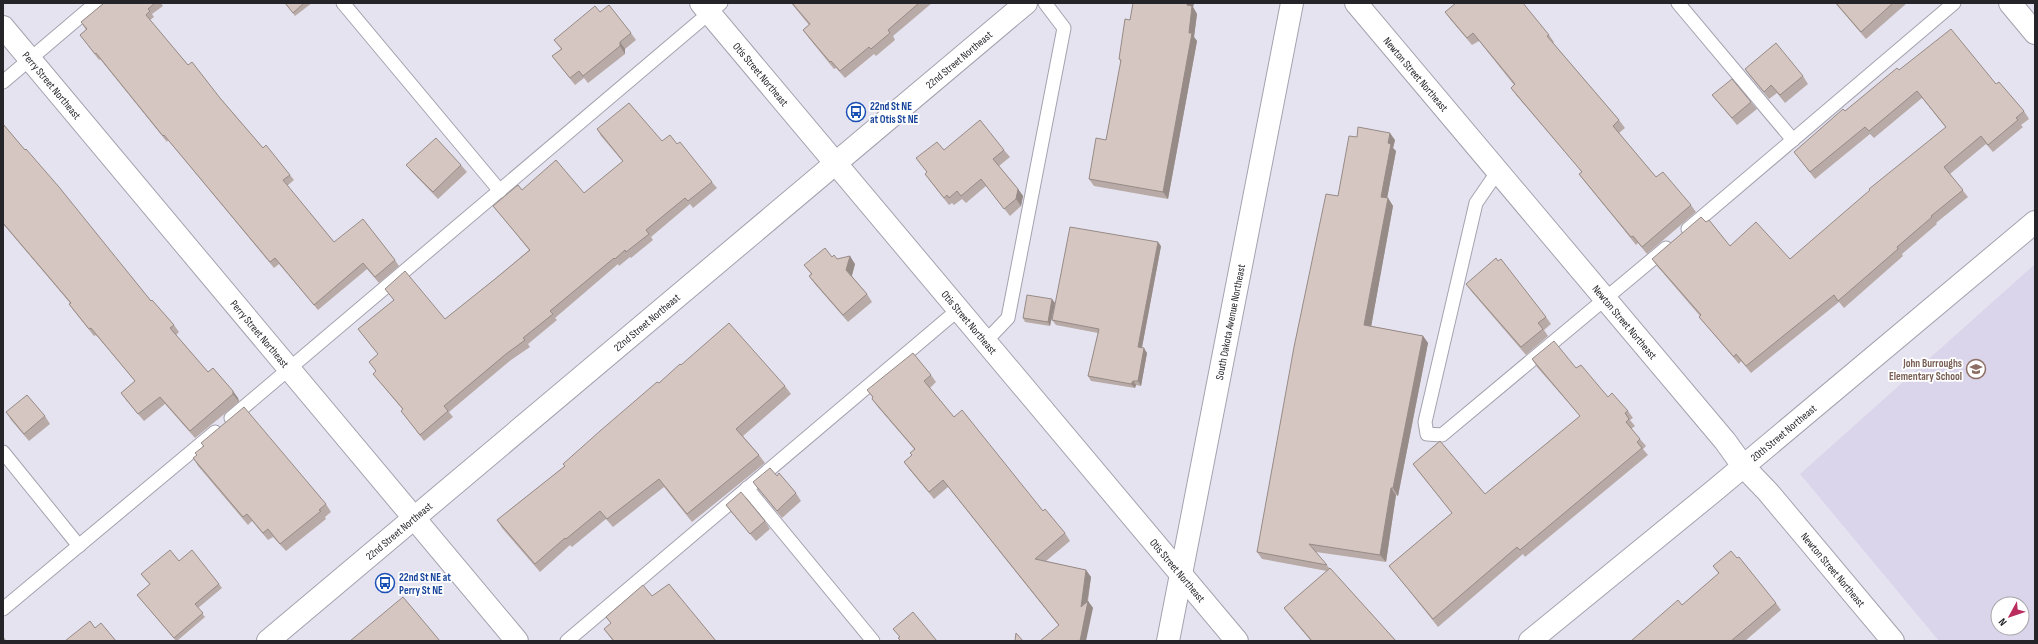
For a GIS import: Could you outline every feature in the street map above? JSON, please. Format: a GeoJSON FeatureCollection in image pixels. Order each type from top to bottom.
{"type":"FeatureCollection","features":[{"type":"Feature","properties":{"kind":"street","name":"22nd Street Northeast"},"geometry":{"type":"LineString","coordinates":[[268,641],[1026,3]]}},
{"type":"Feature","properties":{"kind":"street","name":"South Dakota Avenue Northeast"},"geometry":{"type":"LineString","coordinates":[[1168,641],[1292,3]]}},
{"type":"Feature","properties":{"kind":"street","name":"Newton Street Northeast"},"geometry":{"type":"LineString","coordinates":[[1356,3],[1725,441],[1743,466],[1768,492],[1889,640]]}},
{"type":"Feature","properties":{"kind":"street"},"geometry":{"type":"LineString","coordinates":[[2010,3],[2035,33]]}},
{"type":"Feature","properties":{"kind":"street","name":"Otis Street Northeast"},"geometry":{"type":"LineString","coordinates":[[711,6],[836,163],[1237,641]]}},
{"type":"Feature","properties":{"kind":"street","name":"Perry Street Northeast"},"geometry":{"type":"LineString","coordinates":[[3,27],[516,641]]}},
{"type":"Feature","properties":{"kind":"street","name":"20th Street Northeast"},"geometry":{"type":"LineString","coordinates":[[1530,641],[1743,466],[2035,222]]}},
{"type":"Feature","properties":{"kind":"lane"},"geometry":{"type":"LineString","coordinates":[[3,82],[96,3]]}},
{"type":"Feature","properties":{"kind":"lane"},"geometry":{"type":"LineString","coordinates":[[343,3],[500,191]]}},
{"type":"Feature","properties":{"kind":"lane"},"geometry":{"type":"LineString","coordinates":[[986,341],[1008,318],[1064,28],[1045,3]]}},
{"type":"Feature","properties":{"kind":"lane"},"geometry":{"type":"LineString","coordinates":[[1678,3],[1793,140]]}},
{"type":"Feature","properties":{"kind":"lane"},"geometry":{"type":"LineString","coordinates":[[1498,171],[1476,203],[1426,422],[1427,434],[1442,436],[1606,299],[1954,3]]}},
{"type":"Feature","properties":{"kind":"lane"},"geometry":{"type":"LineString","coordinates":[[3,609],[500,191],[711,6]]}},
{"type":"Feature","properties":{"kind":"lane"},"geometry":{"type":"LineString","coordinates":[[567,641],[959,309]]}},
{"type":"Feature","properties":{"kind":"lane"},"geometry":{"type":"LineString","coordinates":[[3,452],[79,546]]}},
{"type":"Feature","properties":{"kind":"lane"},"geometry":{"type":"LineString","coordinates":[[747,488],[873,641]]}},
{"type":"Feature","properties":{"kind":"shaded area","name":"John Burroughs Elementary School"},"geometry":{"type":"Polygon","coordinates":[[[2035,264],[2035,641],[1939,641],[1800,474],[2035,264]]]}},
{"type":"Feature","properties":{"kind":"building"},"geometry":{"type":"Polygon","coordinates":[[[104,3],[155,3],[148,9],[150,11],[146,15],[188,65],[192,62],[220,98],[263,148],[266,145],[290,175],[283,180],[334,242],[363,219],[395,260],[375,277],[363,263],[314,305],[275,258],[270,262],[80,35],[87,29],[81,22],[104,3]]]}},
{"type":"Feature","properties":{"kind":"building"},"geometry":{"type":"Polygon","coordinates":[[[285,3],[304,3],[293,13],[285,3]]]}},
{"type":"Feature","properties":{"kind":"building"},"geometry":{"type":"Polygon","coordinates":[[[792,3],[919,3],[888,30],[890,33],[871,49],[869,47],[840,71],[831,61],[830,62],[803,30],[810,24],[792,3]]]}},
{"type":"Feature","properties":{"kind":"building"},"geometry":{"type":"Polygon","coordinates":[[[1133,3],[1187,3],[1187,5],[1192,6],[1189,33],[1192,33],[1163,192],[1089,179],[1096,138],[1106,140],[1121,60],[1119,59],[1125,19],[1130,20],[1133,3]]]}},
{"type":"Feature","properties":{"kind":"building"},"geometry":{"type":"Polygon","coordinates":[[[1456,3],[1523,3],[1549,35],[1547,36],[1619,120],[1613,126],[1656,177],[1663,172],[1691,205],[1642,247],[1633,236],[1631,237],[1611,213],[1579,174],[1582,172],[1511,88],[1515,84],[1473,33],[1467,38],[1445,12],[1456,3]]]}},
{"type":"Feature","properties":{"kind":"building"},"geometry":{"type":"Polygon","coordinates":[[[1836,3],[1893,3],[1861,32],[1836,3]]]}},
{"type":"Feature","properties":{"kind":"building"},"geometry":{"type":"Polygon","coordinates":[[[609,5],[631,33],[620,42],[620,46],[583,76],[579,71],[570,78],[552,56],[562,49],[554,40],[595,6],[600,12],[609,5]]]}},
{"type":"Feature","properties":{"kind":"building"},"geometry":{"type":"Polygon","coordinates":[[[1951,29],[1996,84],[1999,82],[2024,111],[2016,118],[2018,120],[1988,145],[1981,136],[1944,167],[1963,190],[1931,216],[1932,217],[1897,247],[1898,249],[1838,301],[1834,295],[1746,366],[1736,354],[1734,357],[1699,317],[1701,315],[1652,259],[1701,217],[1706,222],[1709,220],[1730,246],[1756,222],[1790,259],[1870,190],[1869,189],[1946,127],[1917,91],[1869,131],[1865,127],[1810,172],[1794,152],[1843,109],[1845,111],[1897,68],[1899,70],[1951,29]]]}},
{"type":"Feature","properties":{"kind":"building"},"geometry":{"type":"Polygon","coordinates":[[[1776,43],[1803,76],[1780,95],[1771,85],[1764,92],[1745,69],[1776,43]]]}},
{"type":"Feature","properties":{"kind":"building"},"geometry":{"type":"Polygon","coordinates":[[[1732,79],[1751,102],[1732,118],[1712,95],[1732,79]]]}},
{"type":"Feature","properties":{"kind":"building"},"geometry":{"type":"Polygon","coordinates":[[[629,103],[662,141],[670,135],[677,144],[680,142],[712,182],[688,201],[685,198],[646,230],[649,234],[626,252],[625,250],[615,259],[614,258],[550,311],[553,314],[523,338],[525,340],[444,406],[448,411],[420,435],[401,411],[403,409],[373,374],[376,371],[369,362],[378,354],[358,329],[394,300],[385,289],[405,271],[445,319],[530,250],[493,206],[518,185],[522,190],[556,160],[584,193],[623,161],[597,129],[629,103]]]}},
{"type":"Feature","properties":{"kind":"building"},"geometry":{"type":"Polygon","coordinates":[[[980,120],[1004,150],[993,159],[1018,189],[1016,199],[1004,209],[981,179],[961,196],[957,191],[949,198],[947,195],[944,198],[925,174],[927,172],[916,158],[937,142],[944,150],[980,120]]]}},
{"type":"Feature","properties":{"kind":"building"},"geometry":{"type":"Polygon","coordinates":[[[3,124],[59,187],[151,301],[152,300],[174,325],[170,328],[208,372],[213,368],[233,391],[233,394],[190,431],[160,397],[138,414],[121,393],[135,381],[91,328],[89,329],[69,304],[71,303],[3,223],[3,124]]]}},
{"type":"Feature","properties":{"kind":"building"},"geometry":{"type":"Polygon","coordinates":[[[1358,127],[1390,133],[1388,143],[1391,144],[1381,197],[1388,198],[1364,325],[1423,336],[1393,488],[1391,488],[1380,555],[1309,544],[1327,565],[1257,552],[1294,347],[1326,194],[1338,196],[1349,136],[1357,137],[1358,127]]]}},
{"type":"Feature","properties":{"kind":"building"},"geometry":{"type":"Polygon","coordinates":[[[436,138],[461,165],[433,192],[406,165],[436,138]]]}},
{"type":"Feature","properties":{"kind":"building"},"geometry":{"type":"Polygon","coordinates":[[[1070,227],[1158,242],[1138,347],[1144,348],[1138,381],[1133,381],[1131,384],[1088,376],[1099,329],[1052,320],[1070,227]]]}},
{"type":"Feature","properties":{"kind":"building"},"geometry":{"type":"Polygon","coordinates":[[[825,248],[832,257],[834,255],[837,259],[850,256],[846,270],[867,294],[843,315],[809,276],[812,274],[804,265],[825,248]]]}},
{"type":"Feature","properties":{"kind":"building"},"geometry":{"type":"Polygon","coordinates":[[[1496,258],[1498,261],[1501,259],[1546,317],[1538,323],[1543,329],[1521,347],[1466,284],[1496,258]]]}},
{"type":"Feature","properties":{"kind":"building"},"geometry":{"type":"Polygon","coordinates":[[[1027,295],[1052,299],[1048,322],[1023,318],[1027,295]]]}},
{"type":"Feature","properties":{"kind":"building"},"geometry":{"type":"Polygon","coordinates":[[[729,323],[785,386],[736,429],[759,455],[687,514],[659,479],[607,519],[600,511],[535,564],[497,520],[565,466],[563,464],[600,431],[657,382],[659,383],[680,364],[681,365],[729,323]]]}},
{"type":"Feature","properties":{"kind":"building"},"geometry":{"type":"Polygon","coordinates":[[[1554,341],[1576,368],[1581,365],[1608,397],[1612,393],[1628,411],[1625,413],[1629,419],[1626,422],[1640,439],[1637,442],[1642,448],[1520,550],[1517,547],[1433,619],[1389,566],[1452,513],[1413,464],[1440,441],[1485,494],[1580,416],[1532,359],[1554,341]]]}},
{"type":"Feature","properties":{"kind":"building"},"geometry":{"type":"Polygon","coordinates":[[[913,353],[931,375],[924,381],[954,417],[962,410],[1043,511],[1045,509],[1065,533],[1035,559],[1086,570],[1081,607],[1088,601],[1080,641],[1040,641],[1059,625],[943,480],[929,492],[904,462],[912,455],[910,453],[915,449],[872,399],[873,397],[867,390],[913,353]]]}},
{"type":"Feature","properties":{"kind":"building"},"geometry":{"type":"Polygon","coordinates":[[[27,395],[45,416],[24,434],[6,412],[27,395]]]}},
{"type":"Feature","properties":{"kind":"building"},"geometry":{"type":"Polygon","coordinates":[[[244,407],[326,504],[319,510],[321,511],[280,544],[268,529],[263,533],[247,514],[243,517],[193,458],[197,455],[195,453],[204,446],[201,443],[244,407]]]}},
{"type":"Feature","properties":{"kind":"building"},"geometry":{"type":"Polygon","coordinates":[[[770,468],[777,476],[779,473],[796,493],[777,511],[753,482],[770,468]]]}},
{"type":"Feature","properties":{"kind":"building"},"geometry":{"type":"Polygon","coordinates":[[[741,492],[765,521],[750,534],[726,505],[741,492]]]}},
{"type":"Feature","properties":{"kind":"building"},"geometry":{"type":"Polygon","coordinates":[[[170,550],[179,561],[192,550],[219,584],[195,604],[203,613],[174,638],[137,595],[150,584],[141,574],[170,550]]]}},
{"type":"Feature","properties":{"kind":"building"},"geometry":{"type":"Polygon","coordinates":[[[1731,551],[1737,558],[1739,557],[1776,603],[1731,641],[1631,641],[1678,600],[1682,605],[1719,573],[1713,566],[1731,551]]]}},
{"type":"Feature","properties":{"kind":"building"},"geometry":{"type":"Polygon","coordinates":[[[1330,568],[1396,641],[1312,641],[1284,608],[1330,568]]]}},
{"type":"Feature","properties":{"kind":"building"},"geometry":{"type":"Polygon","coordinates":[[[669,584],[716,641],[614,641],[604,629],[611,623],[606,617],[643,585],[652,596],[669,584]]]}},
{"type":"Feature","properties":{"kind":"building"},"geometry":{"type":"Polygon","coordinates":[[[403,597],[440,641],[350,641],[403,597]]]}},
{"type":"Feature","properties":{"kind":"building"},"geometry":{"type":"Polygon","coordinates":[[[913,612],[937,641],[901,641],[898,638],[900,637],[893,629],[913,612]]]}},
{"type":"Feature","properties":{"kind":"building"},"geometry":{"type":"Polygon","coordinates":[[[90,621],[95,628],[101,623],[116,641],[65,641],[90,621]]]}},
{"type":"Feature","properties":{"kind":"building"},"geometry":{"type":"Polygon","coordinates":[[[1016,633],[1023,641],[1015,641],[1016,633]]]}},
{"type":"Feature","properties":{"kind":"place","name":"22nd St NE at Otis St NE"},"geometry":{"type":"Point","coordinates":[856,112]}},
{"type":"Feature","properties":{"kind":"place","name":"John Burroughs Elementary School"},"geometry":{"type":"Point","coordinates":[1976,369]}},
{"type":"Feature","properties":{"kind":"place","name":"22nd St NE at Perry St NE"},"geometry":{"type":"Point","coordinates":[385,583]}}]}
